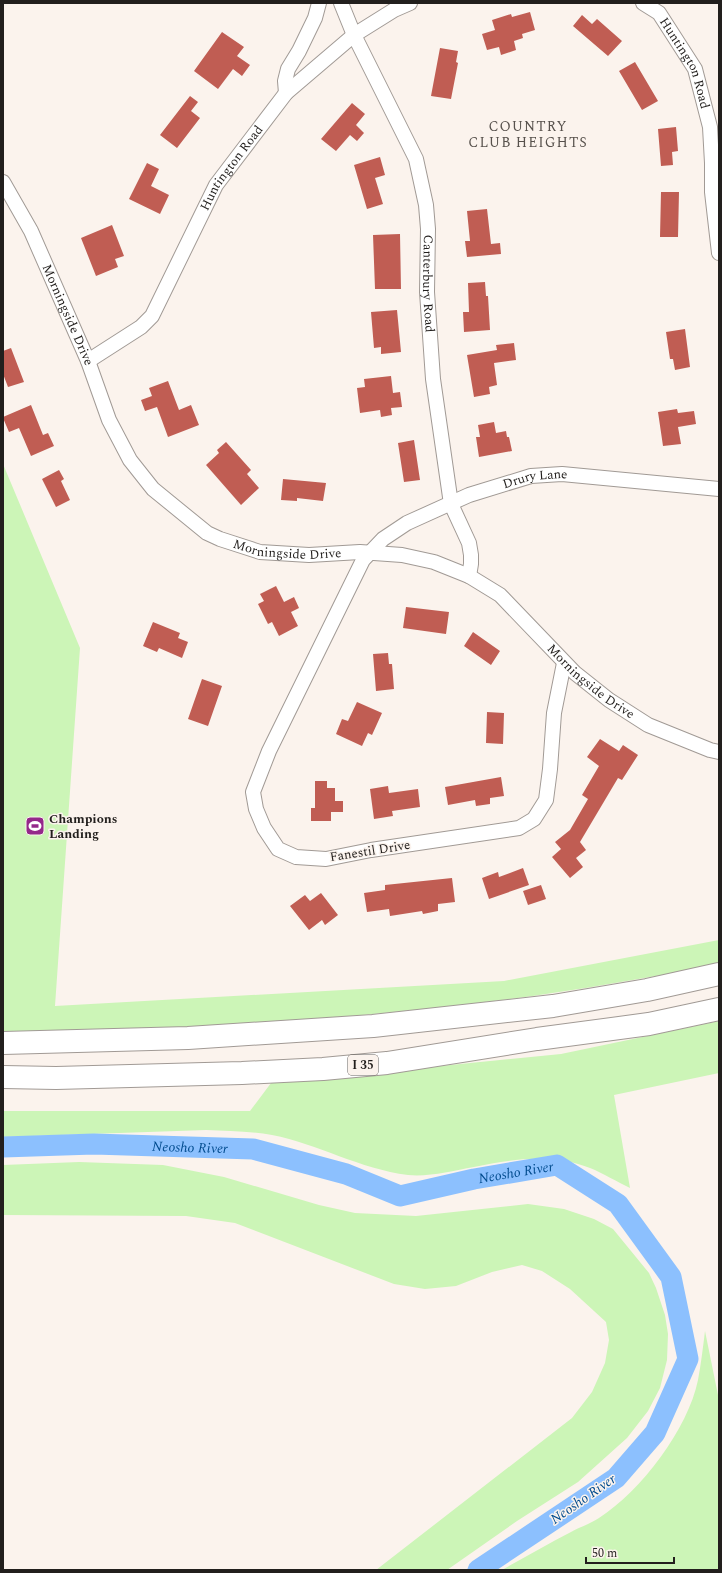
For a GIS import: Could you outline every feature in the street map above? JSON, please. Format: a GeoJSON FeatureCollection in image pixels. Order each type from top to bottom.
{"type":"FeatureCollection","features":[{"type":"Feature","properties":{"kind":"highway"},"geometry":{"type":"LineString","coordinates":[[3,1042],[188,1038],[373,1026],[553,1006],[647,990],[719,974]]}},
{"type":"Feature","properties":{"kind":"highway","name":"I 35"},"geometry":{"type":"LineString","coordinates":[[3,1077],[56,1078],[323,1069],[387,1063],[537,1039],[649,1024],[719,1009]]}},
{"type":"Feature","properties":{"kind":"street"},"geometry":{"type":"LineString","coordinates":[[286,93],[285,81],[288,69],[299,51],[315,18],[319,3]]}},
{"type":"Feature","properties":{"kind":"street","name":"Canterbury Road"},"geometry":{"type":"LineString","coordinates":[[341,3],[354,35],[416,159],[426,205],[428,228],[427,292],[432,380],[451,504],[469,543],[471,564],[469,576]]}},
{"type":"Feature","properties":{"kind":"street","name":"Huntington Road"},"geometry":{"type":"LineString","coordinates":[[88,361],[141,327],[152,316],[216,185],[286,93],[354,35],[394,10],[410,3]]}},
{"type":"Feature","properties":{"kind":"street","name":"Huntington Road"},"geometry":{"type":"LineString","coordinates":[[643,3],[659,13],[695,69],[710,126],[712,192],[719,253]]}},
{"type":"Feature","properties":{"kind":"street","name":"Morningside Drive"},"geometry":{"type":"LineString","coordinates":[[3,182],[31,231],[88,361],[109,420],[130,460],[153,488],[207,533],[220,539],[260,552],[309,555],[370,553],[402,555],[434,562],[469,576],[500,595],[564,663],[609,700],[648,725],[710,750],[719,752]]}},
{"type":"Feature","properties":{"kind":"street","name":"Drury Lane"},"geometry":{"type":"LineString","coordinates":[[370,553],[383,539],[406,523],[469,495],[531,476],[562,474],[719,489]]}},
{"type":"Feature","properties":{"kind":"street","name":"Fanestil Drive"},"geometry":{"type":"LineString","coordinates":[[370,553],[363,560],[269,751],[253,792],[256,808],[264,828],[278,849],[296,857],[326,859],[371,850],[519,828],[534,819],[546,800],[554,713],[564,663]]}},
{"type":"Feature","properties":{"kind":"green space","name":"Champions Landing"},"geometry":{"type":"Polygon","coordinates":[[[3,464],[80,648],[55,1006],[504,981],[719,940],[719,965],[522,997],[433,1008],[310,1020],[126,1030],[3,1031],[3,464]]]}},
{"type":"Feature","properties":{"kind":"green space"},"geometry":{"type":"Polygon","coordinates":[[[719,1021],[719,1073],[614,1095],[630,1188],[600,1172],[576,1163],[547,1159],[517,1160],[449,1172],[408,1175],[390,1172],[356,1162],[289,1139],[247,1132],[206,1130],[3,1137],[3,1111],[250,1111],[274,1079],[341,1076],[561,1054],[719,1021]]]}},
{"type":"Feature","properties":{"kind":"green space"},"geometry":{"type":"Polygon","coordinates":[[[79,1162],[163,1165],[224,1177],[319,1205],[355,1213],[416,1216],[528,1204],[564,1209],[594,1219],[613,1229],[649,1273],[656,1288],[665,1315],[668,1334],[667,1360],[660,1388],[648,1411],[627,1438],[578,1482],[517,1521],[447,1570],[376,1570],[572,1418],[592,1392],[605,1363],[609,1340],[606,1322],[570,1289],[542,1271],[522,1265],[492,1272],[456,1286],[425,1289],[394,1284],[235,1223],[186,1216],[3,1215],[3,1165],[79,1162]]]}},
{"type":"Feature","properties":{"kind":"green space"},"geometry":{"type":"Polygon","coordinates":[[[705,1331],[719,1400],[719,1570],[502,1570],[574,1530],[599,1518],[631,1492],[646,1475],[673,1438],[693,1399],[698,1380],[705,1331]]]}},
{"type":"Feature","properties":{"kind":"building"},"geometry":{"type":"Polygon","coordinates":[[[530,12],[535,30],[522,34],[523,38],[514,41],[516,50],[501,55],[499,47],[487,50],[482,34],[495,30],[492,20],[511,14],[512,17],[530,12]]]}},
{"type":"Feature","properties":{"kind":"building"},"geometry":{"type":"Polygon","coordinates":[[[582,15],[592,24],[597,19],[622,41],[608,56],[573,26],[582,15]]]}},
{"type":"Feature","properties":{"kind":"building"},"geometry":{"type":"Polygon","coordinates":[[[222,32],[244,47],[237,56],[250,65],[242,76],[233,69],[218,89],[194,71],[222,32]]]}},
{"type":"Feature","properties":{"kind":"building"},"geometry":{"type":"Polygon","coordinates":[[[440,48],[458,51],[456,62],[458,63],[451,99],[431,96],[440,48]]]}},
{"type":"Feature","properties":{"kind":"building"},"geometry":{"type":"Polygon","coordinates":[[[635,62],[658,101],[642,110],[619,71],[635,62]]]}},
{"type":"Feature","properties":{"kind":"building"},"geometry":{"type":"Polygon","coordinates":[[[190,96],[198,102],[191,111],[200,118],[177,148],[160,135],[190,96]]]}},
{"type":"Feature","properties":{"kind":"building"},"geometry":{"type":"Polygon","coordinates":[[[352,103],[365,114],[356,125],[364,133],[357,141],[350,135],[336,151],[321,139],[352,103]]]}},
{"type":"Feature","properties":{"kind":"building"},"geometry":{"type":"Polygon","coordinates":[[[676,127],[678,151],[672,152],[673,165],[661,166],[658,129],[676,127]]]}},
{"type":"Feature","properties":{"kind":"building"},"geometry":{"type":"Polygon","coordinates":[[[380,157],[385,175],[375,178],[383,204],[367,209],[354,165],[380,157]]]}},
{"type":"Feature","properties":{"kind":"building"},"geometry":{"type":"Polygon","coordinates":[[[147,163],[159,169],[151,186],[169,195],[160,214],[129,199],[147,163]]]}},
{"type":"Feature","properties":{"kind":"building"},"geometry":{"type":"Polygon","coordinates":[[[661,192],[679,192],[678,237],[660,237],[661,192]]]}},
{"type":"Feature","properties":{"kind":"building"},"geometry":{"type":"Polygon","coordinates":[[[487,209],[491,244],[500,243],[501,254],[467,257],[465,241],[470,241],[467,211],[487,209]]]}},
{"type":"Feature","properties":{"kind":"building"},"geometry":{"type":"Polygon","coordinates":[[[112,225],[124,256],[115,259],[118,267],[96,276],[81,238],[112,225]]]}},
{"type":"Feature","properties":{"kind":"building"},"geometry":{"type":"Polygon","coordinates":[[[400,234],[401,289],[375,289],[373,235],[400,234]]]}},
{"type":"Feature","properties":{"kind":"building"},"geometry":{"type":"Polygon","coordinates":[[[485,282],[486,296],[488,296],[490,330],[464,332],[463,312],[469,312],[468,283],[485,282]]]}},
{"type":"Feature","properties":{"kind":"building"},"geometry":{"type":"Polygon","coordinates":[[[397,310],[401,352],[381,354],[381,347],[374,348],[371,312],[397,310]]]}},
{"type":"Feature","properties":{"kind":"building"},"geometry":{"type":"Polygon","coordinates":[[[685,329],[690,367],[675,370],[673,359],[670,359],[666,332],[685,329]]]}},
{"type":"Feature","properties":{"kind":"building"},"geometry":{"type":"Polygon","coordinates":[[[514,343],[516,360],[494,363],[497,385],[489,387],[490,394],[474,397],[467,355],[497,350],[496,345],[514,343]]]}},
{"type":"Feature","properties":{"kind":"building"},"geometry":{"type":"Polygon","coordinates":[[[11,348],[24,382],[8,387],[3,374],[3,351],[11,348]]]}},
{"type":"Feature","properties":{"kind":"building"},"geometry":{"type":"Polygon","coordinates":[[[391,376],[393,393],[400,392],[402,407],[391,408],[392,415],[381,417],[380,410],[360,413],[357,388],[365,387],[364,379],[391,376]]]}},
{"type":"Feature","properties":{"kind":"building"},"geometry":{"type":"Polygon","coordinates":[[[168,381],[179,410],[191,405],[199,425],[168,437],[157,407],[145,411],[141,400],[152,396],[149,388],[168,381]]]}},
{"type":"Feature","properties":{"kind":"building"},"geometry":{"type":"Polygon","coordinates":[[[31,405],[43,435],[48,433],[54,446],[31,456],[19,428],[9,432],[3,417],[31,405]]]}},
{"type":"Feature","properties":{"kind":"building"},"geometry":{"type":"Polygon","coordinates":[[[677,409],[678,413],[694,411],[696,424],[678,427],[681,444],[663,446],[658,412],[677,409]]]}},
{"type":"Feature","properties":{"kind":"building"},"geometry":{"type":"Polygon","coordinates":[[[494,422],[496,433],[506,431],[512,451],[479,457],[476,437],[480,437],[478,425],[494,422]]]}},
{"type":"Feature","properties":{"kind":"building"},"geometry":{"type":"Polygon","coordinates":[[[414,440],[420,480],[404,482],[398,443],[414,440]]]}},
{"type":"Feature","properties":{"kind":"building"},"geometry":{"type":"Polygon","coordinates":[[[226,442],[251,470],[247,474],[259,488],[241,505],[206,465],[219,453],[217,450],[226,442]]]}},
{"type":"Feature","properties":{"kind":"building"},"geometry":{"type":"Polygon","coordinates":[[[59,470],[64,479],[61,481],[70,500],[56,507],[42,479],[59,470]]]}},
{"type":"Feature","properties":{"kind":"building"},"geometry":{"type":"Polygon","coordinates":[[[283,479],[326,483],[323,501],[297,498],[297,501],[281,500],[283,479]]]}},
{"type":"Feature","properties":{"kind":"building"},"geometry":{"type":"Polygon","coordinates":[[[276,586],[284,602],[294,597],[299,608],[291,612],[298,626],[279,636],[272,622],[268,624],[258,604],[264,601],[260,594],[276,586]]]}},
{"type":"Feature","properties":{"kind":"building"},"geometry":{"type":"Polygon","coordinates":[[[406,607],[449,612],[446,634],[403,628],[406,607]]]}},
{"type":"Feature","properties":{"kind":"building"},"geometry":{"type":"Polygon","coordinates":[[[153,622],[180,633],[178,638],[188,642],[182,658],[159,648],[157,652],[143,646],[153,622]]]}},
{"type":"Feature","properties":{"kind":"building"},"geometry":{"type":"Polygon","coordinates":[[[473,632],[500,651],[491,665],[464,646],[473,632]]]}},
{"type":"Feature","properties":{"kind":"building"},"geometry":{"type":"Polygon","coordinates":[[[388,653],[389,664],[392,664],[394,689],[376,691],[373,654],[388,653]]]}},
{"type":"Feature","properties":{"kind":"building"},"geometry":{"type":"Polygon","coordinates":[[[202,679],[222,686],[208,726],[188,719],[202,679]]]}},
{"type":"Feature","properties":{"kind":"building"},"geometry":{"type":"Polygon","coordinates":[[[357,702],[382,713],[372,735],[368,733],[362,746],[336,734],[342,719],[348,721],[357,702]]]}},
{"type":"Feature","properties":{"kind":"building"},"geometry":{"type":"Polygon","coordinates":[[[487,712],[504,713],[503,744],[486,743],[487,712]]]}},
{"type":"Feature","properties":{"kind":"building"},"geometry":{"type":"Polygon","coordinates":[[[600,739],[619,751],[623,745],[638,755],[622,780],[618,778],[580,842],[586,850],[576,858],[583,867],[570,878],[552,857],[561,849],[555,842],[570,830],[588,799],[582,795],[599,766],[587,757],[600,739]]]}},
{"type":"Feature","properties":{"kind":"building"},"geometry":{"type":"Polygon","coordinates":[[[501,777],[504,796],[490,798],[490,804],[476,806],[475,800],[448,805],[445,787],[501,777]]]}},
{"type":"Feature","properties":{"kind":"building"},"geometry":{"type":"Polygon","coordinates":[[[315,781],[327,781],[327,788],[335,788],[335,801],[343,801],[343,812],[331,812],[331,821],[311,821],[311,808],[315,808],[315,781]]]}},
{"type":"Feature","properties":{"kind":"building"},"geometry":{"type":"Polygon","coordinates":[[[388,786],[389,793],[418,789],[420,807],[392,811],[393,816],[374,819],[370,789],[388,786]]]}},
{"type":"Feature","properties":{"kind":"building"},"geometry":{"type":"Polygon","coordinates":[[[523,868],[529,885],[489,899],[482,878],[498,872],[499,877],[523,868]]]}},
{"type":"Feature","properties":{"kind":"building"},"geometry":{"type":"Polygon","coordinates":[[[452,878],[455,902],[438,904],[438,911],[423,914],[422,911],[390,916],[389,909],[367,912],[364,893],[385,890],[385,885],[452,878]]]}},
{"type":"Feature","properties":{"kind":"building"},"geometry":{"type":"Polygon","coordinates":[[[541,885],[546,899],[528,905],[523,891],[541,885]]]}},
{"type":"Feature","properties":{"kind":"building"},"geometry":{"type":"Polygon","coordinates":[[[321,893],[338,915],[325,925],[322,920],[309,930],[290,906],[305,895],[310,901],[321,893]]]}},
{"type":"Feature","properties":{"kind":"waterway","name":"Neosho River"},"geometry":{"type":"LineString","coordinates":[[3,1147],[94,1144],[253,1149],[346,1174],[400,1196],[474,1179],[557,1165],[618,1204],[671,1277],[688,1359],[655,1433],[616,1478],[478,1570]]}},
{"type":"Feature","properties":{"kind":"place","name":"Champions Landing"},"geometry":{"type":"Point","coordinates":[35,826]}},
{"type":"Feature","properties":{"kind":"district","name":"COUNTRY CLUB HEIGHTS"},"geometry":{"type":"Point","coordinates":[528,134]}}]}
